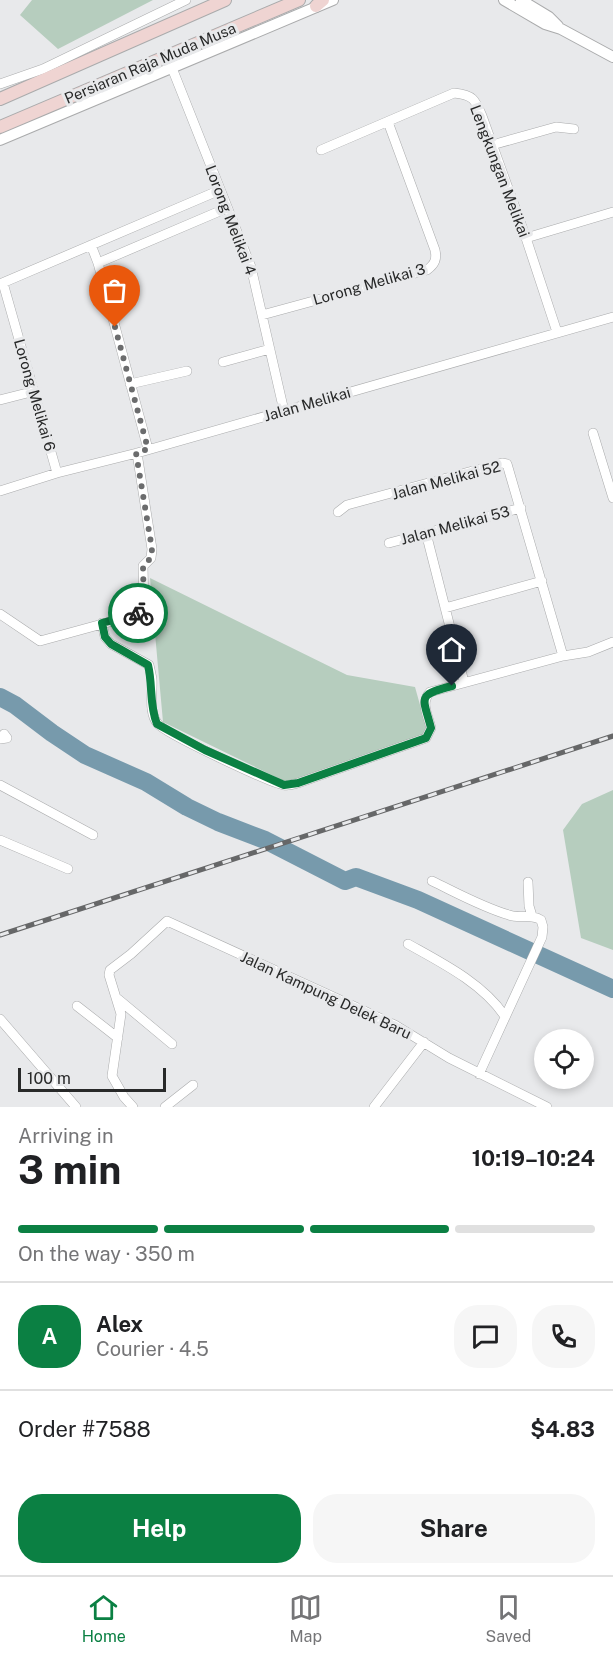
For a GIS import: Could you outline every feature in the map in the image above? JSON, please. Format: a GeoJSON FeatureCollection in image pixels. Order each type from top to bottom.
{"type":"FeatureCollection","features":[{"type":"Feature","properties":{"kind":"main road","name":"Persiaran Raja Muda Musa"},"geometry":{"type":"LineString","coordinates":[[0,99],[225,0]]}},
{"type":"Feature","properties":{"kind":"main road","name":"Persiaran Raja Muda Musa"},"geometry":{"type":"LineString","coordinates":[[0,127],[299,0]]}},
{"type":"Feature","properties":{"kind":"street"},"geometry":{"type":"LineString","coordinates":[[1,81],[43,69],[186,0]]}},
{"type":"Feature","properties":{"kind":"street"},"geometry":{"type":"LineString","coordinates":[[0,140],[320,3],[333,0]]}},
{"type":"Feature","properties":{"kind":"street"},"geometry":{"type":"LineString","coordinates":[[504,0],[545,24],[561,29],[613,57]]}},
{"type":"Feature","properties":{"kind":"street"},"geometry":{"type":"LineString","coordinates":[[521,0],[549,17],[561,29]]}},
{"type":"Feature","properties":{"kind":"street","name":"Lorong Melikai 4"},"geometry":{"type":"LineString","coordinates":[[172,68],[250,267],[285,411]]}},
{"type":"Feature","properties":{"kind":"street"},"geometry":{"type":"LineString","coordinates":[[1,81],[20,90]]}},
{"type":"Feature","properties":{"kind":"street","name":"Lengkungan Melikai"},"geometry":{"type":"LineString","coordinates":[[321,150],[454,93],[467,94],[476,102],[526,238],[557,332]]}},
{"type":"Feature","properties":{"kind":"street","name":"Lorong Melikai 3"},"geometry":{"type":"LineString","coordinates":[[262,315],[427,270],[433,265],[436,258],[435,250],[388,122]]}},
{"type":"Feature","properties":{"kind":"street"},"geometry":{"type":"LineString","coordinates":[[492,145],[556,127],[574,129]]}},
{"type":"Feature","properties":{"kind":"street"},"geometry":{"type":"LineString","coordinates":[[2,284],[220,190]]}},
{"type":"Feature","properties":{"kind":"street"},"geometry":{"type":"LineString","coordinates":[[98,262],[227,208]]}},
{"type":"Feature","properties":{"kind":"street"},"geometry":{"type":"LineString","coordinates":[[526,238],[613,212]]}},
{"type":"Feature","properties":{"kind":"street"},"geometry":{"type":"LineString","coordinates":[[91,245],[98,262],[148,449]]}},
{"type":"Feature","properties":{"kind":"street","name":"Lorong Melikai 6"},"geometry":{"type":"LineString","coordinates":[[2,284],[57,472]]}},
{"type":"Feature","properties":{"kind":"street","name":"Jalan Melikai"},"geometry":{"type":"LineString","coordinates":[[0,491],[57,472],[136,453],[613,316]]}},
{"type":"Feature","properties":{"kind":"street"},"geometry":{"type":"LineString","coordinates":[[223,362],[270,349]]}},
{"type":"Feature","properties":{"kind":"street"},"geometry":{"type":"LineString","coordinates":[[130,384],[187,371]]}},
{"type":"Feature","properties":{"kind":"street"},"geometry":{"type":"LineString","coordinates":[[0,400],[35,391]]}},
{"type":"Feature","properties":{"kind":"street"},"geometry":{"type":"LineString","coordinates":[[594,433],[610,476],[613,498]]}},
{"type":"Feature","properties":{"kind":"street"},"geometry":{"type":"LineString","coordinates":[[0,614],[40,641],[135,615],[144,610],[143,566],[151,558],[152,549],[136,453]]}},
{"type":"Feature","properties":{"kind":"street","name":"Jalan Melikai 52"},"geometry":{"type":"LineString","coordinates":[[338,512],[346,505],[502,463],[507,464],[563,656]]}},
{"type":"Feature","properties":{"kind":"street","name":"Jalan Melikai 53"},"geometry":{"type":"LineString","coordinates":[[389,543],[521,508]]}},
{"type":"Feature","properties":{"kind":"street"},"geometry":{"type":"LineString","coordinates":[[426,533],[464,682]]}},
{"type":"Feature","properties":{"kind":"street"},"geometry":{"type":"LineString","coordinates":[[445,608],[542,581]]}},
{"type":"Feature","properties":{"kind":"street"},"geometry":{"type":"LineString","coordinates":[[102,623],[105,637],[111,644],[148,665],[152,679],[151,695],[154,717],[157,724],[205,750],[284,785],[298,783],[426,738],[431,728],[424,698],[430,692],[563,656],[588,652],[613,642]]}},
{"type":"Feature","properties":{"kind":"street"},"geometry":{"type":"LineString","coordinates":[[0,785],[93,835]]}},
{"type":"Feature","properties":{"kind":"street"},"geometry":{"type":"LineString","coordinates":[[0,840],[68,869]]}},
{"type":"Feature","properties":{"kind":"street"},"geometry":{"type":"LineString","coordinates":[[432,881],[513,917],[532,916],[541,920],[543,927],[542,937],[504,1015],[479,1074]]}},
{"type":"Feature","properties":{"kind":"street"},"geometry":{"type":"LineString","coordinates":[[528,882],[529,906],[532,916]]}},
{"type":"Feature","properties":{"kind":"street","name":"Jalan Kampung Delek Baru"},"geometry":{"type":"LineString","coordinates":[[117,999],[109,975],[110,970],[167,921],[395,1025],[479,1074],[547,1107]]}},
{"type":"Feature","properties":{"kind":"street"},"geometry":{"type":"LineString","coordinates":[[408,944],[443,963],[480,990],[494,1001],[504,1015]]}},
{"type":"Feature","properties":{"kind":"street"},"geometry":{"type":"LineString","coordinates":[[117,999],[121,1014],[112,1076],[124,1097],[133,1107]]}},
{"type":"Feature","properties":{"kind":"street"},"geometry":{"type":"LineString","coordinates":[[117,999],[172,1044]]}},
{"type":"Feature","properties":{"kind":"street"},"geometry":{"type":"LineString","coordinates":[[77,1006],[118,1038]]}},
{"type":"Feature","properties":{"kind":"street"},"geometry":{"type":"LineString","coordinates":[[0,1019],[75,1107]]}},
{"type":"Feature","properties":{"kind":"street"},"geometry":{"type":"LineString","coordinates":[[374,1107],[424,1042]]}},
{"type":"Feature","properties":{"kind":"street"},"geometry":{"type":"LineString","coordinates":[[165,1107],[193,1085]]}},
{"type":"Feature","properties":{"kind":"green space"},"geometry":{"type":"Polygon","coordinates":[[[32,0],[153,0],[58,49],[20,15],[32,0]]]}},
{"type":"Feature","properties":{"kind":"green space"},"geometry":{"type":"Polygon","coordinates":[[[150,578],[347,675],[415,687],[427,730],[420,738],[296,781],[286,782],[163,722],[150,578]]]}},
{"type":"Feature","properties":{"kind":"green space"},"geometry":{"type":"Polygon","coordinates":[[[613,790],[613,950],[581,938],[563,830],[582,804],[613,790]]]}},
{"type":"Feature","properties":{"kind":"waterway"},"geometry":{"type":"LineString","coordinates":[[0,697],[15,705],[85,755],[146,782],[187,807],[218,822],[265,840],[345,881],[356,877],[418,900],[613,989]]}},
{"type":"Feature","properties":{"kind":"railway"},"geometry":{"type":"LineString","coordinates":[[0,935],[613,736]]}},
{"type":"Feature","properties":{"kind":"way so far"},"geometry":{"type":"LineString","coordinates":[[115,327],[148,449],[136,453],[152,549],[151,558],[143,566],[144,610],[138,613]]}},
{"type":"Feature","properties":{"kind":"route"},"geometry":{"type":"LineString","coordinates":[[138,613],[102,623],[105,637],[111,644],[148,665],[152,679],[151,695],[154,717],[157,724],[205,750],[284,785],[298,783],[426,738],[431,728],[424,698],[430,692],[452,686]]}}]}
